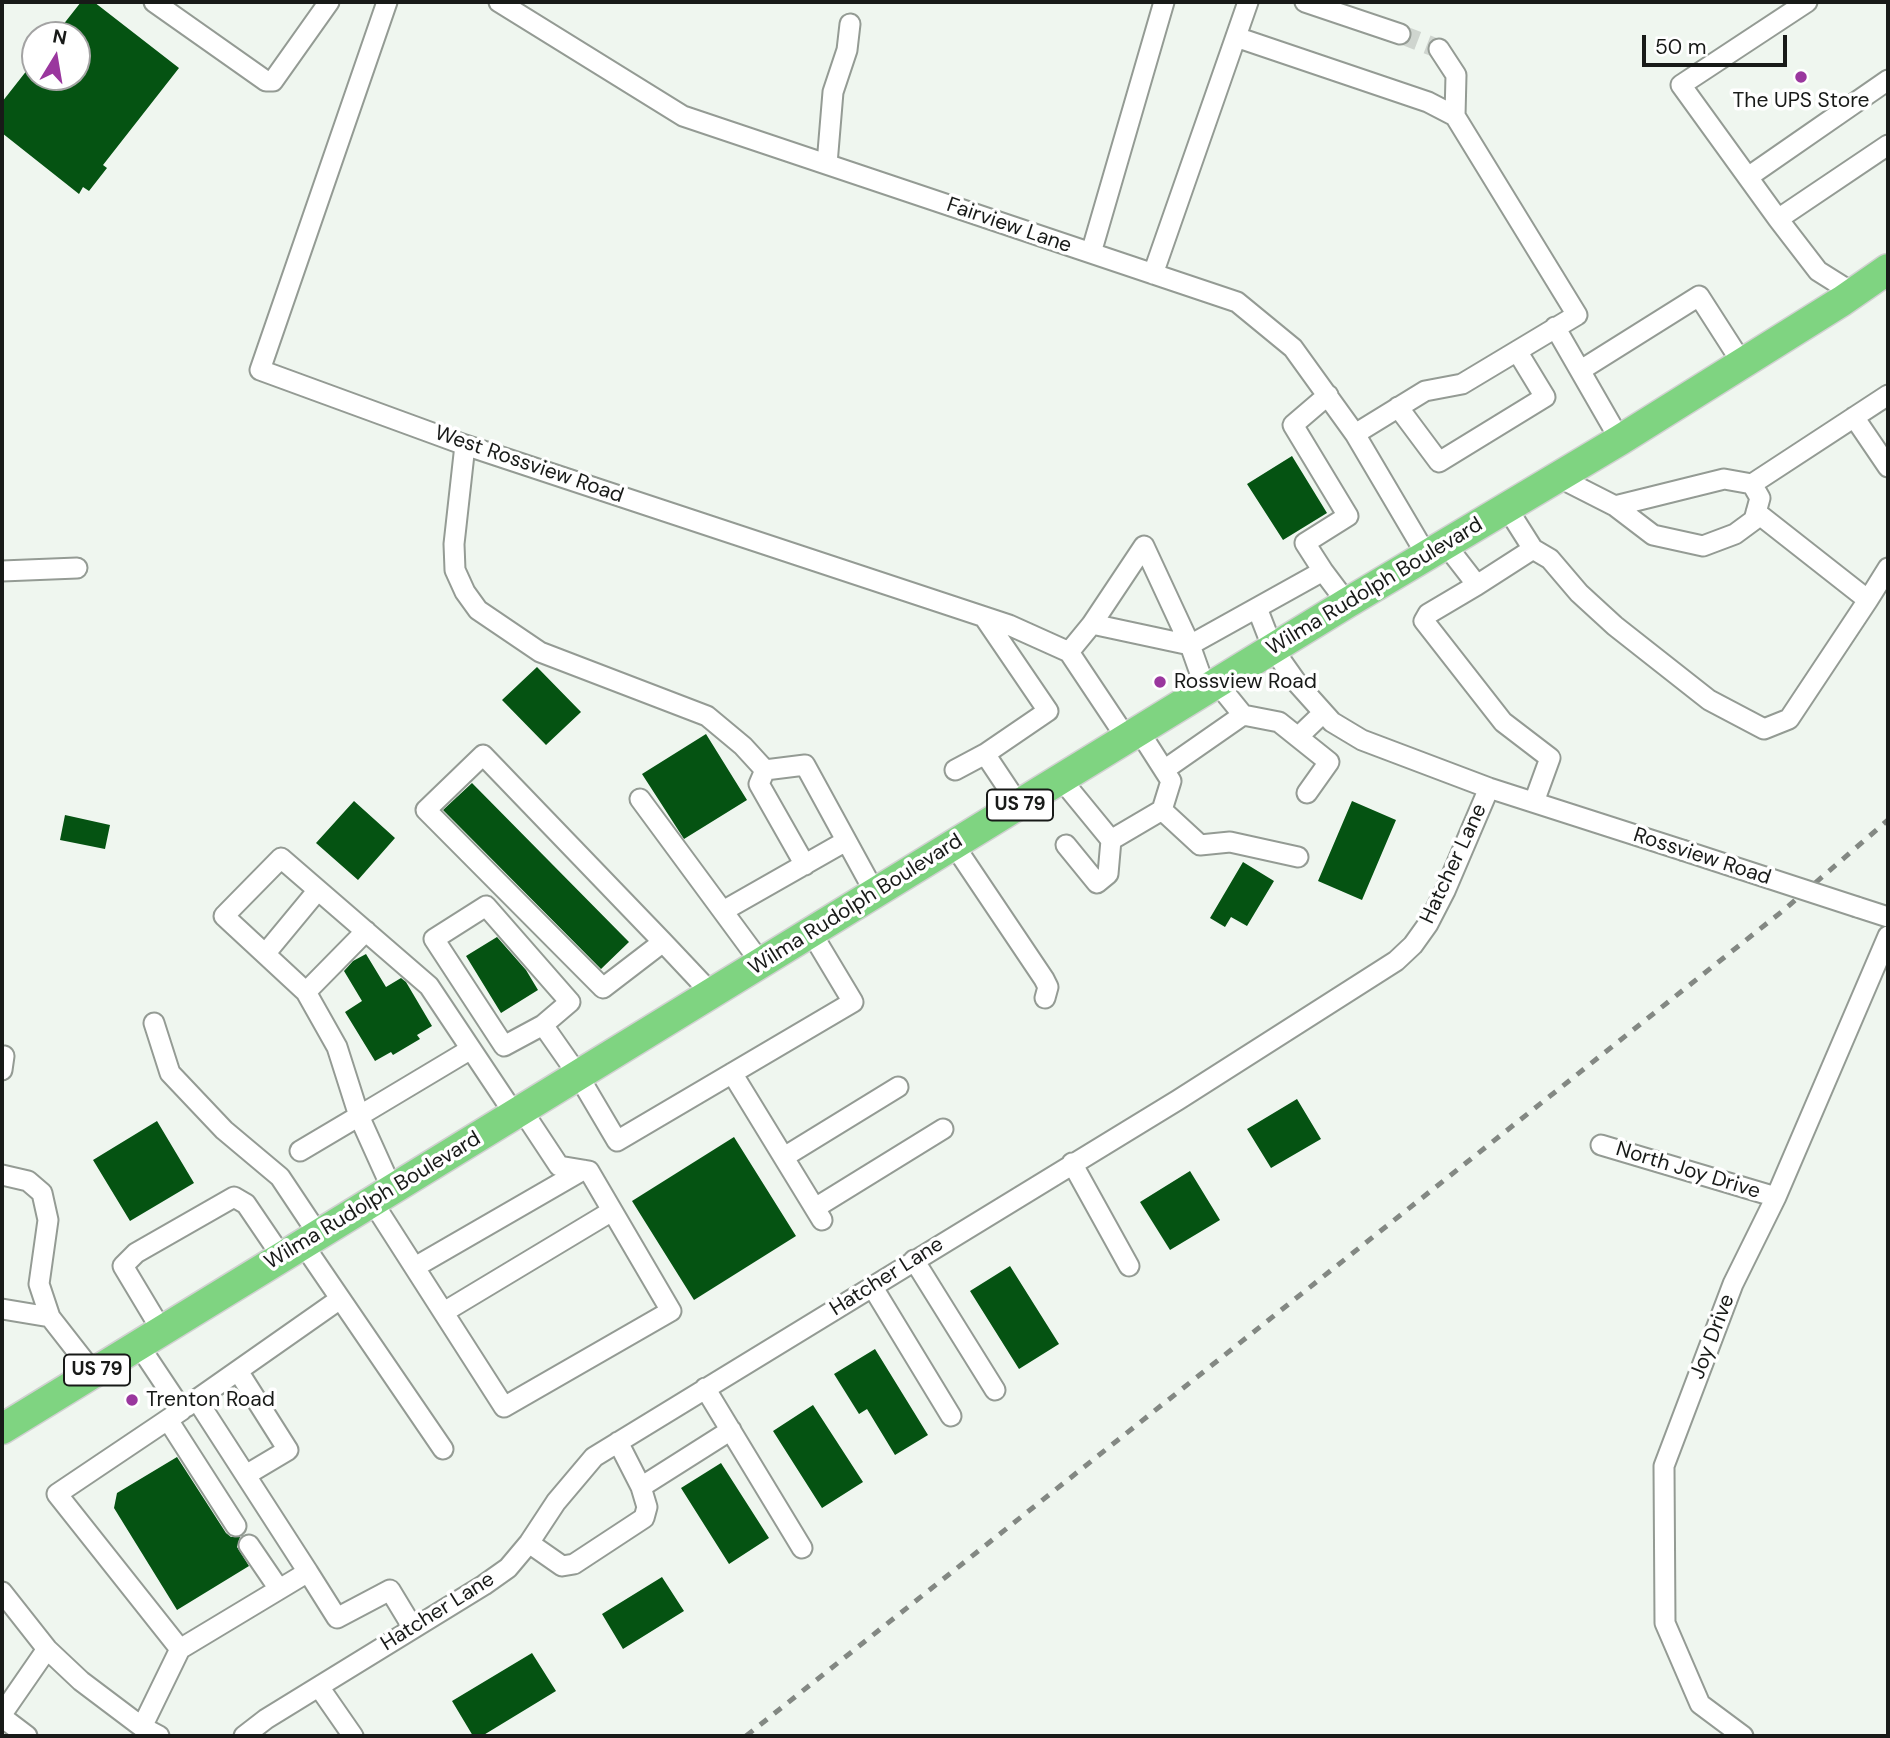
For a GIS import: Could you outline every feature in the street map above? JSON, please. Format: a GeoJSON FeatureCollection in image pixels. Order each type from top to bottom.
{"type":"FeatureCollection","features":[{"type":"Feature","properties":{"kind":"highway","name":"Wilma Rudolph Boulevard"},"geometry":{"type":"LineString","coordinates":[[2,1429],[1347,603],[1620,440],[1888,269]]}},
{"type":"Feature","properties":{"kind":"highway"},"geometry":{"type":"LineString","coordinates":[[2,1406],[45,1404]]}},
{"type":"Feature","properties":{"kind":"street"},"geometry":{"type":"LineString","coordinates":[[154,2],[265,81],[273,81],[329,2]]}},
{"type":"Feature","properties":{"kind":"street","name":"West Rossview Road"},"geometry":{"type":"LineString","coordinates":[[387,2],[260,370],[465,444],[984,617],[1069,652]]}},
{"type":"Feature","properties":{"kind":"street","name":"Fairview Lane"},"geometry":{"type":"LineString","coordinates":[[499,2],[683,116],[1237,302],[1293,348],[1437,550],[1477,585]]}},
{"type":"Feature","properties":{"kind":"street"},"geometry":{"type":"LineString","coordinates":[[1091,253],[1164,2]]}},
{"type":"Feature","properties":{"kind":"street"},"geometry":{"type":"LineString","coordinates":[[1153,274],[1248,2]]}},
{"type":"Feature","properties":{"kind":"street"},"geometry":{"type":"LineString","coordinates":[[1305,2],[1399,34]]}},
{"type":"Feature","properties":{"kind":"street"},"geometry":{"type":"LineString","coordinates":[[1807,2],[1681,85],[1777,219],[1818,271],[1853,293]]}},
{"type":"Feature","properties":{"kind":"street"},"geometry":{"type":"LineString","coordinates":[[827,164],[833,92],[846,50],[850,23]]}},
{"type":"Feature","properties":{"kind":"street"},"geometry":{"type":"LineString","coordinates":[[1236,37],[1427,102],[1455,116],[1577,315],[1462,384],[1425,390],[1355,434]]}},
{"type":"Feature","properties":{"kind":"street"},"geometry":{"type":"LineString","coordinates":[[1439,49],[1456,75],[1455,116]]}},
{"type":"Feature","properties":{"kind":"street"},"geometry":{"type":"LineString","coordinates":[[1748,177],[1888,80]]}},
{"type":"Feature","properties":{"kind":"street"},"geometry":{"type":"LineString","coordinates":[[1777,219],[1888,145]]}},
{"type":"Feature","properties":{"kind":"street"},"geometry":{"type":"LineString","coordinates":[[1581,370],[1699,296],[1742,363]]}},
{"type":"Feature","properties":{"kind":"street"},"geometry":{"type":"LineString","coordinates":[[1555,327],[1620,440]]}},
{"type":"Feature","properties":{"kind":"street"},"geometry":{"type":"LineString","coordinates":[[1398,407],[1439,462],[1545,397],[1517,351]]}},
{"type":"Feature","properties":{"kind":"street"},"geometry":{"type":"LineString","coordinates":[[1328,395],[1293,425],[1348,516],[1305,543],[1347,603]]}},
{"type":"Feature","properties":{"kind":"street"},"geometry":{"type":"LineString","coordinates":[[1615,506],[1724,479],[1752,484],[1888,395]]}},
{"type":"Feature","properties":{"kind":"street"},"geometry":{"type":"LineString","coordinates":[[1854,417],[1888,467]]}},
{"type":"Feature","properties":{"kind":"street"},"geometry":{"type":"LineString","coordinates":[[465,444],[454,544],[455,570],[465,592],[478,610],[540,652],[706,716],[743,746],[765,770]]}},
{"type":"Feature","properties":{"kind":"street"},"geometry":{"type":"LineString","coordinates":[[1558,477],[1615,506],[1654,535],[1703,546],[1735,534],[1754,520],[1760,498],[1752,484]]}},
{"type":"Feature","properties":{"kind":"street"},"geometry":{"type":"LineString","coordinates":[[1507,508],[1533,549],[1549,559],[1579,593],[1615,626],[1709,700],[1764,729],[1789,719],[1888,568]]}},
{"type":"Feature","properties":{"kind":"street"},"geometry":{"type":"LineString","coordinates":[[1756,512],[1868,600]]}},
{"type":"Feature","properties":{"kind":"street"},"geometry":{"type":"LineString","coordinates":[[1111,840],[1162,810],[1171,780],[1069,652],[1092,624],[1144,547],[1211,687],[1243,715],[1279,722],[1329,762],[1307,793]]}},
{"type":"Feature","properties":{"kind":"street"},"geometry":{"type":"LineString","coordinates":[[1533,549],[1428,614],[1424,621],[1503,722],[1550,758],[1534,802]]}},
{"type":"Feature","properties":{"kind":"street"},"geometry":{"type":"LineString","coordinates":[[2,571],[77,568]]}},
{"type":"Feature","properties":{"kind":"street"},"geometry":{"type":"LineString","coordinates":[[1092,624],[1190,645],[1323,571]]}},
{"type":"Feature","properties":{"kind":"street","name":"Rossview Road"},"geometry":{"type":"LineString","coordinates":[[1257,608],[1273,649],[1297,683],[1332,722],[1362,740],[1489,788],[1888,917]]}},
{"type":"Feature","properties":{"kind":"street"},"geometry":{"type":"LineString","coordinates":[[955,770],[985,754],[1048,711],[984,617]]}},
{"type":"Feature","properties":{"kind":"street"},"geometry":{"type":"LineString","coordinates":[[1022,670],[1044,641]]}},
{"type":"Feature","properties":{"kind":"street"},"geometry":{"type":"LineString","coordinates":[[1298,737],[1323,713]]}},
{"type":"Feature","properties":{"kind":"street"},"geometry":{"type":"LineString","coordinates":[[1164,770],[1243,715]]}},
{"type":"Feature","properties":{"kind":"street"},"geometry":{"type":"LineString","coordinates":[[985,754],[1019,805]]}},
{"type":"Feature","properties":{"kind":"street"},"geometry":{"type":"LineString","coordinates":[[663,942],[603,988],[426,810],[483,755],[663,942],[712,994]]}},
{"type":"Feature","properties":{"kind":"street"},"geometry":{"type":"LineString","coordinates":[[765,770],[805,765],[875,893]]}},
{"type":"Feature","properties":{"kind":"street"},"geometry":{"type":"LineString","coordinates":[[765,770],[759,784],[805,865]]}},
{"type":"Feature","properties":{"kind":"street"},"geometry":{"type":"LineString","coordinates":[[1060,779],[1111,840],[1108,874],[1097,883],[1066,845]]}},
{"type":"Feature","properties":{"kind":"street","name":"Hatcher Lane"},"geometry":{"type":"LineString","coordinates":[[244,1736],[266,1719],[508,1568],[529,1543],[556,1502],[594,1457],[1178,1100],[1396,961],[1413,945],[1428,924],[1489,788]]}},
{"type":"Feature","properties":{"kind":"street"},"geometry":{"type":"LineString","coordinates":[[640,799],[761,963]]}},
{"type":"Feature","properties":{"kind":"street"},"geometry":{"type":"LineString","coordinates":[[1162,810],[1200,845],[1230,842],[1298,857]]}},
{"type":"Feature","properties":{"kind":"street"},"geometry":{"type":"LineString","coordinates":[[723,911],[846,841]]}},
{"type":"Feature","properties":{"kind":"street"},"geometry":{"type":"LineString","coordinates":[[954,845],[1044,979],[1048,987],[1045,998]]}},
{"type":"Feature","properties":{"kind":"street"},"geometry":{"type":"LineString","coordinates":[[281,858],[366,931],[429,986],[471,1049],[559,1166],[589,1171],[671,1311],[504,1407],[415,1267],[382,1195],[337,1047],[306,992],[224,916],[281,858]]}},
{"type":"Feature","properties":{"kind":"street"},"geometry":{"type":"LineString","coordinates":[[265,954],[318,890]]}},
{"type":"Feature","properties":{"kind":"street"},"geometry":{"type":"LineString","coordinates":[[486,906],[570,1002],[543,1025],[504,1046],[434,939],[486,906]]}},
{"type":"Feature","properties":{"kind":"street"},"geometry":{"type":"LineString","coordinates":[[306,992],[366,931]]}},
{"type":"Feature","properties":{"kind":"street"},"geometry":{"type":"LineString","coordinates":[[543,1025],[578,1075],[617,1141],[853,1002],[811,932]]}},
{"type":"Feature","properties":{"kind":"street","name":"Joy Drive"},"geometry":{"type":"LineString","coordinates":[[1743,1736],[1700,1704],[1665,1622],[1664,1466],[1733,1284],[1776,1197],[1888,936]]}},
{"type":"Feature","properties":{"kind":"street"},"geometry":{"type":"LineString","coordinates":[[154,1023],[170,1073],[223,1130],[280,1177],[301,1245]]}},
{"type":"Feature","properties":{"kind":"street"},"geometry":{"type":"LineString","coordinates":[[300,1151],[471,1049]]}},
{"type":"Feature","properties":{"kind":"street"},"geometry":{"type":"LineString","coordinates":[[732,1073],[819,1214],[943,1129]]}},
{"type":"Feature","properties":{"kind":"street"},"geometry":{"type":"LineString","coordinates":[[784,1157],[898,1087]]}},
{"type":"Feature","properties":{"kind":"street","name":"North Joy Drive"},"geometry":{"type":"LineString","coordinates":[[1601,1145],[1776,1197]]}},
{"type":"Feature","properties":{"kind":"street"},"geometry":{"type":"LineString","coordinates":[[1072,1163],[1129,1266]]}},
{"type":"Feature","properties":{"kind":"street"},"geometry":{"type":"LineString","coordinates":[[415,1267],[583,1170]]}},
{"type":"Feature","properties":{"kind":"street"},"geometry":{"type":"LineString","coordinates":[[2,1175],[28,1181],[43,1193],[48,1220],[40,1284],[50,1317],[93,1373]]}},
{"type":"Feature","properties":{"kind":"street"},"geometry":{"type":"LineString","coordinates":[[2,1188],[14,1189],[32,1199],[36,1209],[48,1220]]}},
{"type":"Feature","properties":{"kind":"street"},"geometry":{"type":"LineString","coordinates":[[236,1526],[150,1337],[123,1266],[136,1253],[234,1197],[301,1245],[443,1449]]}},
{"type":"Feature","properties":{"kind":"street"},"geometry":{"type":"LineString","coordinates":[[444,1312],[612,1211]]}},
{"type":"Feature","properties":{"kind":"street"},"geometry":{"type":"LineString","coordinates":[[914,1260],[995,1390]]}},
{"type":"Feature","properties":{"kind":"street"},"geometry":{"type":"LineString","coordinates":[[872,1286],[951,1416]]}},
{"type":"Feature","properties":{"kind":"street"},"geometry":{"type":"LineString","coordinates":[[180,1649],[57,1494],[340,1299]]}},
{"type":"Feature","properties":{"kind":"street"},"geometry":{"type":"LineString","coordinates":[[2,1309],[50,1317]]}},
{"type":"Feature","properties":{"kind":"street"},"geometry":{"type":"LineString","coordinates":[[238,1371],[288,1450],[246,1475]]}},
{"type":"Feature","properties":{"kind":"street"},"geometry":{"type":"LineString","coordinates":[[705,1388],[802,1548]]}},
{"type":"Feature","properties":{"kind":"street"},"geometry":{"type":"LineString","coordinates":[[182,1410],[246,1475],[337,1618],[390,1590],[413,1628]]}},
{"type":"Feature","properties":{"kind":"street"},"geometry":{"type":"LineString","coordinates":[[641,1487],[731,1430]]}},
{"type":"Feature","properties":{"kind":"street"},"geometry":{"type":"LineString","coordinates":[[529,1543],[562,1566],[574,1564],[644,1518],[647,1507],[641,1487],[618,1441]]}},
{"type":"Feature","properties":{"kind":"street"},"geometry":{"type":"LineString","coordinates":[[249,1545],[279,1589]]}},
{"type":"Feature","properties":{"kind":"street"},"geometry":{"type":"LineString","coordinates":[[2,1592],[47,1649],[81,1681],[153,1733],[180,1649],[307,1572]]}},
{"type":"Feature","properties":{"kind":"street"},"geometry":{"type":"LineString","coordinates":[[27,1736],[2,1716],[11,1685],[47,1649]]}},
{"type":"Feature","properties":{"kind":"street"},"geometry":{"type":"LineString","coordinates":[[319,1687],[354,1736]]}},
{"type":"Feature","properties":{"kind":"building"},"geometry":{"type":"Polygon","coordinates":[[[81,2],[94,2],[179,68],[103,165],[107,168],[89,191],[83,187],[79,194],[2,133],[2,102],[21,78],[21,91],[91,91],[91,21],[66,21],[81,2]]]}},
{"type":"Feature","properties":{"kind":"building"},"geometry":{"type":"Polygon","coordinates":[[[1292,456],[1327,513],[1283,540],[1247,484],[1292,456]]]}},
{"type":"Feature","properties":{"kind":"building"},"geometry":{"type":"Polygon","coordinates":[[[537,667],[581,712],[546,745],[502,700],[537,667]]]}},
{"type":"Feature","properties":{"kind":"building"},"geometry":{"type":"Polygon","coordinates":[[[706,734],[747,800],[684,839],[642,774],[706,734]]]}},
{"type":"Feature","properties":{"kind":"building"},"geometry":{"type":"Polygon","coordinates":[[[472,783],[629,942],[601,969],[443,810],[472,783]]]}},
{"type":"Feature","properties":{"kind":"building"},"geometry":{"type":"Polygon","coordinates":[[[354,801],[395,838],[358,880],[316,843],[354,801]]]}},
{"type":"Feature","properties":{"kind":"building"},"geometry":{"type":"Polygon","coordinates":[[[1352,801],[1396,820],[1362,900],[1318,881],[1352,801]]]}},
{"type":"Feature","properties":{"kind":"building"},"geometry":{"type":"Polygon","coordinates":[[[65,815],[110,825],[105,849],[60,840],[65,815]]]}},
{"type":"Feature","properties":{"kind":"building"},"geometry":{"type":"Polygon","coordinates":[[[1243,862],[1274,881],[1247,926],[1231,917],[1225,927],[1210,918],[1243,862]]]}},
{"type":"Feature","properties":{"kind":"building"},"geometry":{"type":"Polygon","coordinates":[[[497,937],[526,970],[538,990],[501,1013],[466,956],[497,937]]]}},
{"type":"Feature","properties":{"kind":"building"},"geometry":{"type":"Polygon","coordinates":[[[366,954],[386,987],[401,978],[406,982],[432,1026],[417,1035],[420,1039],[393,1055],[391,1052],[375,1061],[345,1012],[362,1001],[344,971],[353,961],[366,954]]]}},
{"type":"Feature","properties":{"kind":"building"},"geometry":{"type":"Polygon","coordinates":[[[1297,1099],[1321,1139],[1271,1168],[1247,1129],[1297,1099]]]}},
{"type":"Feature","properties":{"kind":"building"},"geometry":{"type":"Polygon","coordinates":[[[157,1121],[194,1183],[130,1221],[93,1160],[157,1121]]]}},
{"type":"Feature","properties":{"kind":"building"},"geometry":{"type":"Polygon","coordinates":[[[734,1137],[796,1236],[694,1300],[632,1201],[734,1137]]]}},
{"type":"Feature","properties":{"kind":"building"},"geometry":{"type":"Polygon","coordinates":[[[1190,1171],[1220,1220],[1170,1250],[1140,1202],[1190,1171]]]}},
{"type":"Feature","properties":{"kind":"building"},"geometry":{"type":"Polygon","coordinates":[[[1010,1266],[1059,1344],[1019,1369],[970,1291],[1010,1266]]]}},
{"type":"Feature","properties":{"kind":"building"},"geometry":{"type":"Polygon","coordinates":[[[875,1349],[928,1435],[895,1455],[867,1409],[859,1414],[834,1374],[875,1349]]]}},
{"type":"Feature","properties":{"kind":"building"},"geometry":{"type":"Polygon","coordinates":[[[813,1405],[863,1482],[822,1508],[773,1431],[813,1405]]]}},
{"type":"Feature","properties":{"kind":"building"},"geometry":{"type":"Polygon","coordinates":[[[177,1457],[226,1533],[231,1537],[240,1537],[237,1547],[249,1566],[177,1610],[114,1508],[117,1493],[177,1457]]]}},
{"type":"Feature","properties":{"kind":"building"},"geometry":{"type":"Polygon","coordinates":[[[721,1463],[769,1538],[729,1564],[681,1488],[721,1463]]]}},
{"type":"Feature","properties":{"kind":"building"},"geometry":{"type":"Polygon","coordinates":[[[662,1577],[684,1611],[623,1649],[602,1614],[662,1577]]]}},
{"type":"Feature","properties":{"kind":"building"},"geometry":{"type":"Polygon","coordinates":[[[532,1653],[556,1691],[482,1736],[473,1736],[452,1701],[532,1653]]]}},
{"type":"Feature","properties":{"kind":"tunnel"},"geometry":{"type":"LineString","coordinates":[[1400,34],[1439,49]]}},
{"type":"Feature","properties":{"kind":"railway"},"geometry":{"type":"LineString","coordinates":[[746,1736],[1785,909],[1888,820]]}},
{"type":"Feature","properties":{"kind":"place","name":"The UPS Store"},"geometry":{"type":"Point","coordinates":[1801,77]}},
{"type":"Feature","properties":{"kind":"place","name":"Rossview Road"},"geometry":{"type":"Point","coordinates":[1160,682]}},
{"type":"Feature","properties":{"kind":"place","name":"Trenton Road"},"geometry":{"type":"Point","coordinates":[132,1400]}}]}
